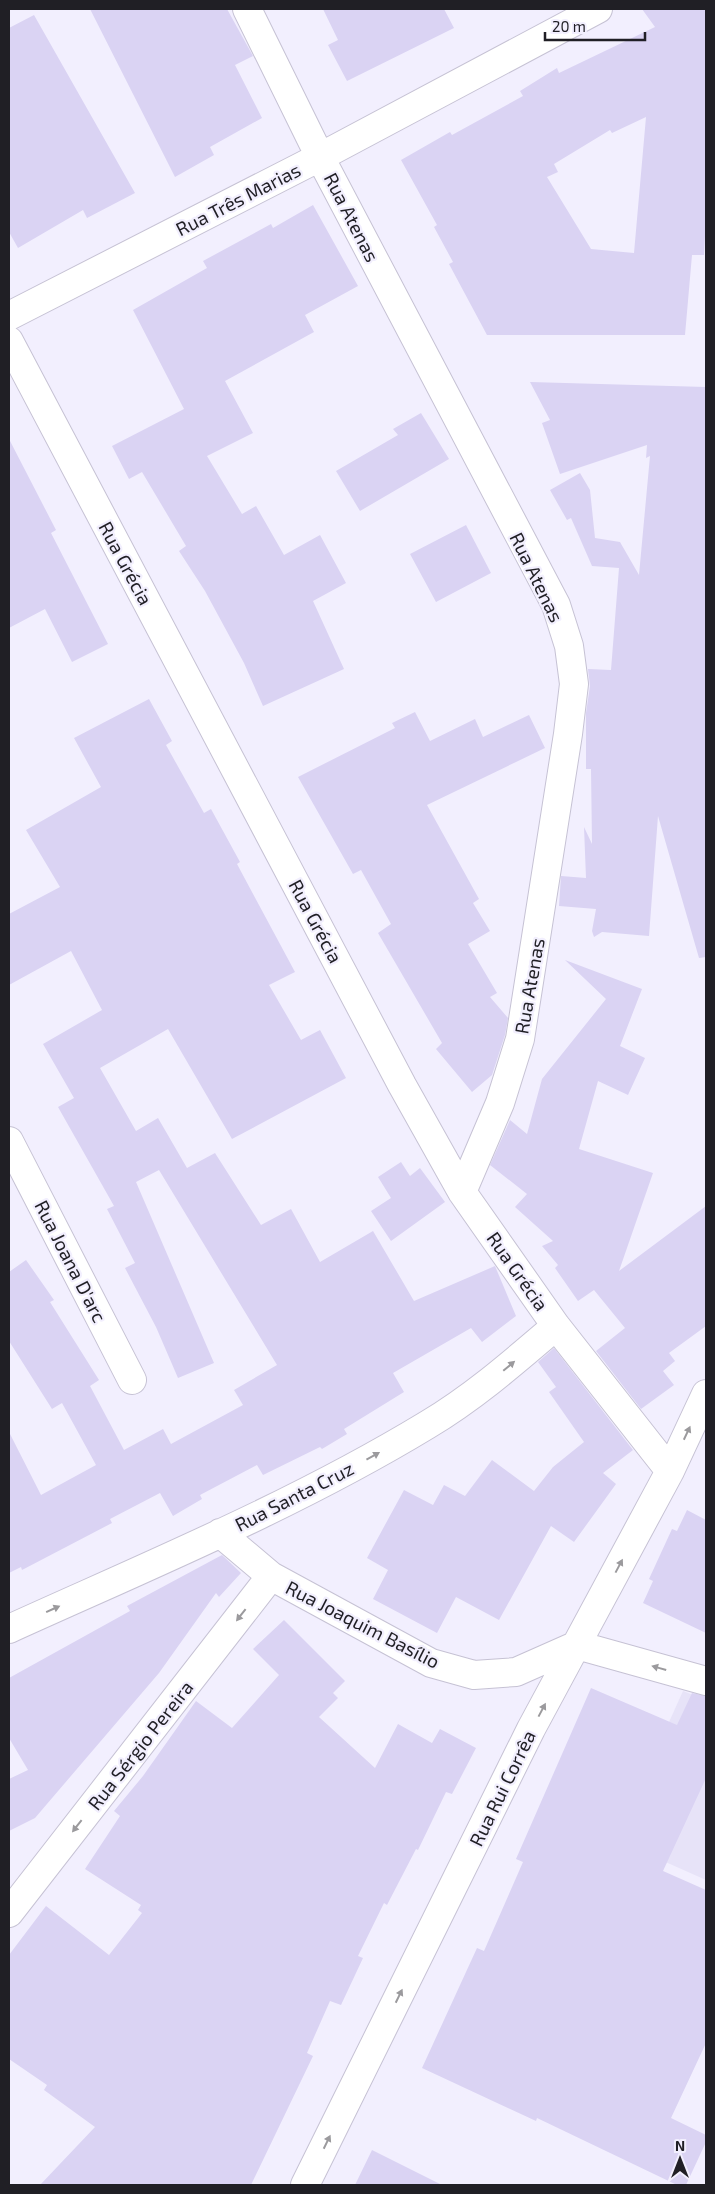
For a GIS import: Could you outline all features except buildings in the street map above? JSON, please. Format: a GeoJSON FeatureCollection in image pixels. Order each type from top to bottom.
{"type":"FeatureCollection","features":[{"type":"Feature","properties":{"kind":"street","name":"Rua Atenas"},"geometry":{"type":"LineString","coordinates":[[248,9],[320,157],[556,606],[569,646],[574,684],[568,734],[520,1039],[500,1104],[462,1192]]}},
{"type":"Feature","properties":{"kind":"street","name":"Rua Três Marias"},"geometry":{"type":"LineString","coordinates":[[9,316],[320,157],[598,9]]}},
{"type":"Feature","properties":{"kind":"street","name":"Rua Grécia"},"geometry":{"type":"LineString","coordinates":[[9,341],[402,1085],[462,1192],[556,1326],[670,1471]]}},
{"type":"Feature","properties":{"kind":"street","name":"Rua Joana D'arc"},"geometry":{"type":"LineString","coordinates":[[9,1141],[132,1380]]}},
{"type":"Feature","properties":{"kind":"street","name":"Rua Santa Cruz"},"geometry":{"type":"LineString","coordinates":[[9,1629],[220,1533],[347,1470],[428,1425],[484,1386],[556,1326]]}},
{"type":"Feature","properties":{"kind":"street","name":"Rua Rui Corrêa"},"geometry":{"type":"LineString","coordinates":[[305,2185],[531,1730],[670,1471],[706,1394]]}},
{"type":"Feature","properties":{"kind":"street","name":"Rua Joaquim Basílio"},"geometry":{"type":"LineString","coordinates":[[220,1533],[271,1576],[431,1663],[474,1675],[516,1672],[577,1645]]}},
{"type":"Feature","properties":{"kind":"street","name":"Rua Sérgio Pereira"},"geometry":{"type":"LineString","coordinates":[[9,1913],[271,1576]]}},
{"type":"Feature","properties":{"kind":"street"},"geometry":{"type":"LineString","coordinates":[[577,1645],[706,1681]]}},
{"type":"Feature","properties":{"kind":"shaded area"},"geometry":{"type":"Polygon","coordinates":[[[683,1691],[706,1700],[706,1880],[616,1840],[683,1691]]]}}]}
